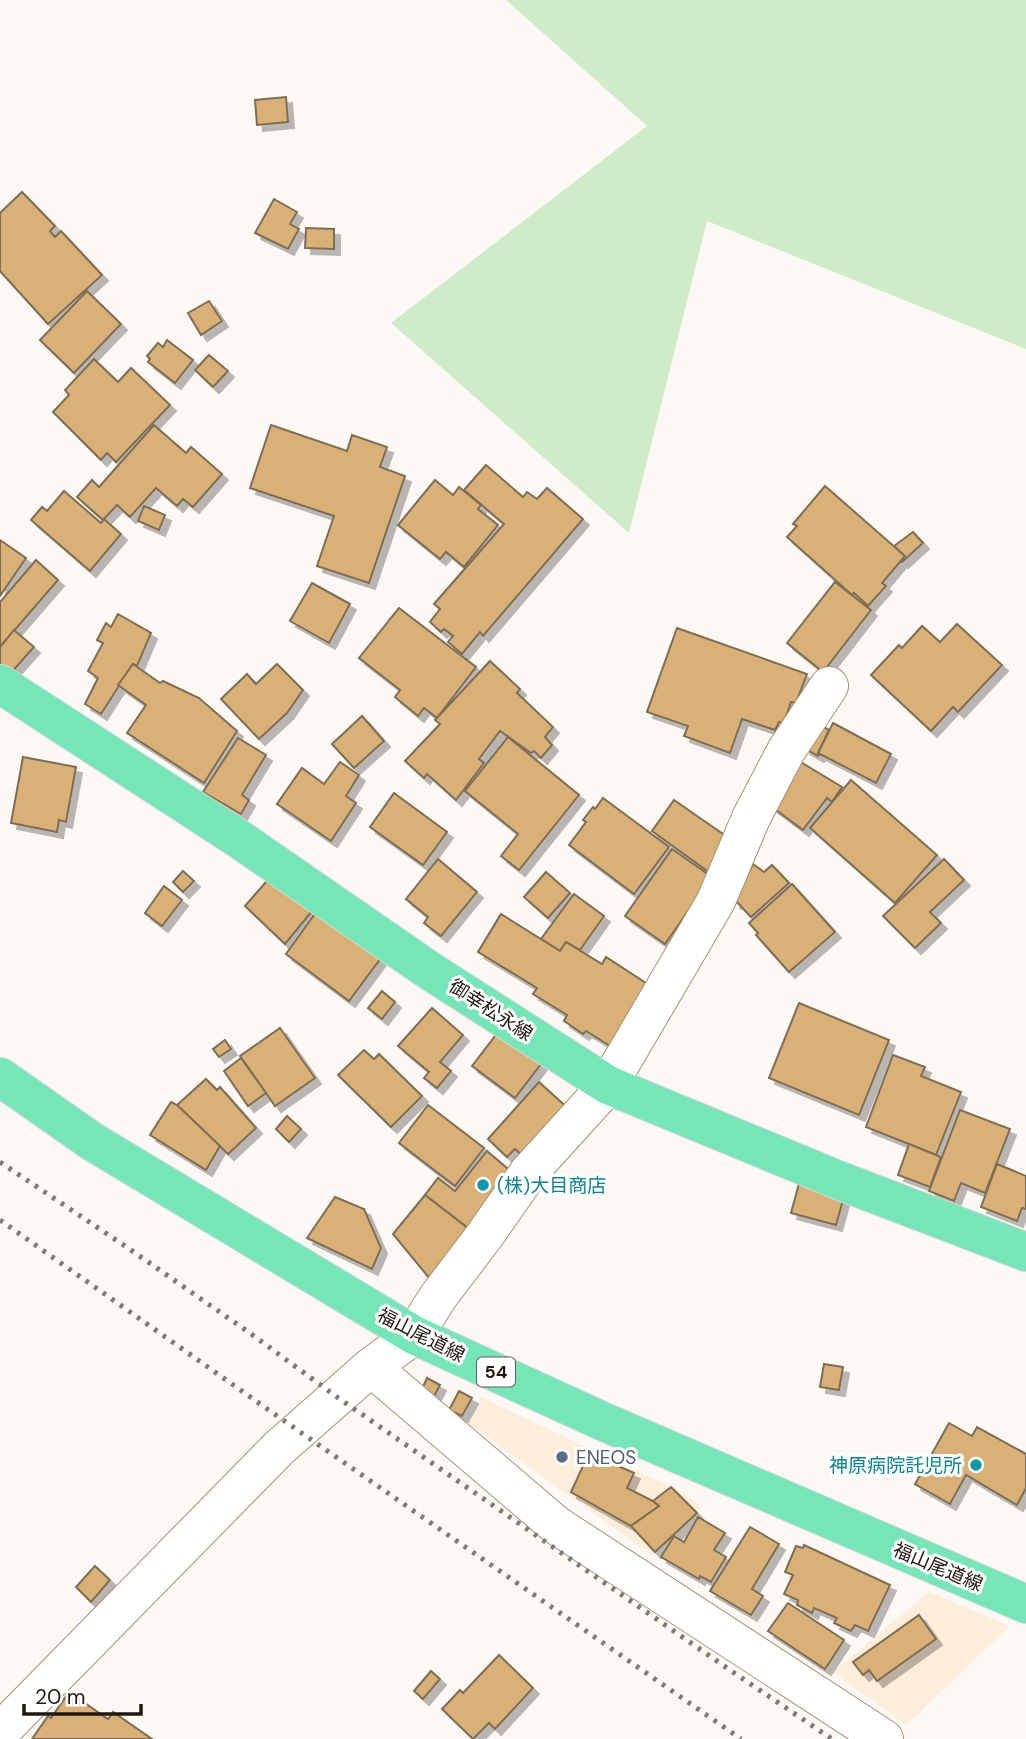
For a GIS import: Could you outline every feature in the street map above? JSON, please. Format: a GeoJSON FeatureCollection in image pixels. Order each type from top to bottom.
{"type":"FeatureCollection","features":[{"type":"Feature","properties":{"kind":"main road","name":"御幸松永線"},"geometry":{"type":"LineString","coordinates":[[0,684],[239,839],[427,969],[608,1085],[838,1180],[1026,1252]]}},
{"type":"Feature","properties":{"kind":"main road","name":"福山尾道線"},"geometry":{"type":"LineString","coordinates":[[0,1077],[93,1142],[414,1335],[603,1422],[1026,1604]]}},
{"type":"Feature","properties":{"kind":"street"},"geometry":{"type":"LineString","coordinates":[[0,1732],[279,1448],[371,1367],[414,1335],[438,1297],[529,1172],[608,1085],[716,901],[751,818],[786,751],[829,686]]}},
{"type":"Feature","properties":{"kind":"street"},"geometry":{"type":"LineString","coordinates":[[371,1367],[556,1525],[884,1739]]}},
{"type":"Feature","properties":{"kind":"shaded area","name":"ENEOS"},"geometry":{"type":"Polygon","coordinates":[[[481,1397],[679,1491],[703,1507],[652,1555],[469,1424],[481,1397]]]}},
{"type":"Feature","properties":{"kind":"shaded area"},"geometry":{"type":"Polygon","coordinates":[[[929,1592],[1010,1626],[906,1725],[833,1672],[929,1592]]]}},
{"type":"Feature","properties":{"kind":"green space"},"geometry":{"type":"Polygon","coordinates":[[[506,0],[1026,0],[1026,349],[707,221],[629,533],[391,323],[647,126],[506,0]]]}},
{"type":"Feature","properties":{"kind":"building"},"geometry":{"type":"Polygon","coordinates":[[[286,97],[288,122],[257,125],[255,100],[286,97]]]}},
{"type":"Feature","properties":{"kind":"building"},"geometry":{"type":"Polygon","coordinates":[[[22,192],[55,226],[50,231],[55,237],[61,231],[102,275],[48,324],[0,271],[0,213],[22,192]]]}},
{"type":"Feature","properties":{"kind":"building"},"geometry":{"type":"Polygon","coordinates":[[[274,199],[297,212],[290,224],[299,229],[288,249],[255,233],[274,199]]]}},
{"type":"Feature","properties":{"kind":"building"},"geometry":{"type":"Polygon","coordinates":[[[306,228],[334,229],[334,249],[305,248],[306,228]]]}},
{"type":"Feature","properties":{"kind":"building"},"geometry":{"type":"Polygon","coordinates":[[[87,291],[121,324],[74,373],[40,340],[87,291]]]}},
{"type":"Feature","properties":{"kind":"building"},"geometry":{"type":"Polygon","coordinates":[[[209,301],[222,321],[201,335],[188,313],[209,301]]]}},
{"type":"Feature","properties":{"kind":"building"},"geometry":{"type":"Polygon","coordinates":[[[167,340],[193,360],[175,383],[148,362],[150,359],[147,356],[158,343],[163,347],[167,340]]]}},
{"type":"Feature","properties":{"kind":"building"},"geometry":{"type":"Polygon","coordinates":[[[209,355],[228,371],[213,387],[195,370],[209,355]]]}},
{"type":"Feature","properties":{"kind":"building"},"geometry":{"type":"Polygon","coordinates":[[[94,359],[118,382],[131,368],[170,405],[116,462],[107,453],[101,460],[53,412],[69,395],[65,390],[94,359]]]}},
{"type":"Feature","properties":{"kind":"building"},"geometry":{"type":"Polygon","coordinates":[[[154,425],[186,453],[191,447],[222,474],[193,507],[183,499],[177,506],[156,488],[130,517],[117,505],[103,520],[77,497],[92,480],[99,487],[154,425]]]}},
{"type":"Feature","properties":{"kind":"building"},"geometry":{"type":"Polygon","coordinates":[[[271,425],[347,451],[352,435],[387,447],[380,467],[405,476],[369,583],[317,566],[334,516],[250,488],[271,425]]]}},
{"type":"Feature","properties":{"kind":"building"},"geometry":{"type":"Polygon","coordinates":[[[486,465],[523,497],[527,492],[537,499],[547,488],[583,519],[483,636],[480,632],[462,654],[448,642],[453,636],[444,629],[441,632],[430,622],[440,609],[434,604],[504,524],[464,490],[486,465]]]}},
{"type":"Feature","properties":{"kind":"building"},"geometry":{"type":"Polygon","coordinates":[[[435,480],[453,495],[459,487],[481,505],[478,509],[498,525],[464,567],[446,552],[440,559],[398,525],[435,480]]]}},
{"type":"Feature","properties":{"kind":"building"},"geometry":{"type":"Polygon","coordinates":[[[825,486],[905,556],[882,583],[886,586],[868,606],[787,537],[797,526],[793,524],[825,486]]]}},
{"type":"Feature","properties":{"kind":"building"},"geometry":{"type":"Polygon","coordinates":[[[64,491],[101,523],[104,519],[121,534],[90,571],[31,520],[42,507],[47,511],[64,491]]]}},
{"type":"Feature","properties":{"kind":"building"},"geometry":{"type":"Polygon","coordinates":[[[144,506],[165,515],[159,530],[138,521],[144,506]]]}},
{"type":"Feature","properties":{"kind":"building"},"geometry":{"type":"Polygon","coordinates":[[[913,532],[923,543],[902,562],[905,556],[894,546],[913,532]]]}},
{"type":"Feature","properties":{"kind":"building"},"geometry":{"type":"Polygon","coordinates":[[[0,540],[26,558],[0,596],[0,540]]]}},
{"type":"Feature","properties":{"kind":"building"},"geometry":{"type":"Polygon","coordinates":[[[36,560],[58,580],[0,647],[0,602],[36,560]]]}},
{"type":"Feature","properties":{"kind":"building"},"geometry":{"type":"Polygon","coordinates":[[[835,582],[871,610],[823,672],[787,643],[835,582]]]}},
{"type":"Feature","properties":{"kind":"building"},"geometry":{"type":"Polygon","coordinates":[[[312,583],[350,604],[329,643],[290,621],[312,583]]]}},
{"type":"Feature","properties":{"kind":"building"},"geometry":{"type":"Polygon","coordinates":[[[399,608],[476,667],[437,718],[424,708],[418,716],[395,697],[400,690],[359,658],[399,608]]]}},
{"type":"Feature","properties":{"kind":"building"},"geometry":{"type":"Polygon","coordinates":[[[118,614],[151,633],[137,666],[133,664],[101,714],[85,704],[98,678],[88,671],[103,643],[97,640],[106,623],[111,627],[118,614]]]}},
{"type":"Feature","properties":{"kind":"building"},"geometry":{"type":"Polygon","coordinates":[[[957,624],[1002,665],[958,712],[953,707],[931,731],[871,675],[899,645],[902,648],[922,626],[940,642],[957,624]]]}},
{"type":"Feature","properties":{"kind":"building"},"geometry":{"type":"Polygon","coordinates":[[[677,628],[807,674],[796,703],[791,702],[784,723],[779,722],[775,730],[742,719],[730,753],[684,736],[688,726],[647,712],[677,628]]]}},
{"type":"Feature","properties":{"kind":"building"},"geometry":{"type":"Polygon","coordinates":[[[14,630],[34,647],[10,674],[0,665],[0,647],[14,630]]]}},
{"type":"Feature","properties":{"kind":"building"},"geometry":{"type":"Polygon","coordinates":[[[490,661],[520,689],[517,693],[553,727],[545,737],[552,745],[541,758],[500,731],[479,759],[484,763],[456,800],[427,774],[424,778],[405,761],[440,724],[435,720],[490,661]]]}},
{"type":"Feature","properties":{"kind":"building"},"geometry":{"type":"Polygon","coordinates":[[[133,664],[160,683],[163,681],[199,698],[237,731],[204,783],[127,733],[146,705],[118,685],[133,664]]]}},
{"type":"Feature","properties":{"kind":"building"},"geometry":{"type":"Polygon","coordinates":[[[277,664],[303,690],[287,713],[259,739],[221,699],[247,674],[256,684],[277,664]]]}},
{"type":"Feature","properties":{"kind":"building"},"geometry":{"type":"Polygon","coordinates":[[[362,716],[384,741],[354,768],[332,744],[362,716]]]}},
{"type":"Feature","properties":{"kind":"building"},"geometry":{"type":"Polygon","coordinates":[[[816,723],[829,730],[818,756],[804,748],[816,723]]]}},
{"type":"Feature","properties":{"kind":"building"},"geometry":{"type":"Polygon","coordinates":[[[833,723],[891,754],[876,783],[818,753],[833,723]]]}},
{"type":"Feature","properties":{"kind":"building"},"geometry":{"type":"Polygon","coordinates":[[[508,737],[579,795],[519,870],[501,856],[518,834],[465,791],[508,737]]]}},
{"type":"Feature","properties":{"kind":"building"},"geometry":{"type":"Polygon","coordinates":[[[238,738],[266,755],[242,795],[249,800],[241,814],[203,792],[238,738]]]}},
{"type":"Feature","properties":{"kind":"building"},"geometry":{"type":"Polygon","coordinates":[[[23,757],[76,767],[66,822],[59,820],[57,832],[11,823],[23,757]]]}},
{"type":"Feature","properties":{"kind":"building"},"geometry":{"type":"Polygon","coordinates":[[[799,761],[842,787],[832,802],[827,798],[803,830],[768,804],[799,761]]]}},
{"type":"Feature","properties":{"kind":"building"},"geometry":{"type":"Polygon","coordinates":[[[340,762],[359,775],[346,796],[356,803],[331,841],[277,804],[302,768],[324,784],[340,762]]]}},
{"type":"Feature","properties":{"kind":"building"},"geometry":{"type":"Polygon","coordinates":[[[851,780],[937,855],[895,903],[810,828],[851,780]]]}},
{"type":"Feature","properties":{"kind":"building"},"geometry":{"type":"Polygon","coordinates":[[[394,793],[447,832],[423,865],[370,827],[394,793]]]}},
{"type":"Feature","properties":{"kind":"building"},"geometry":{"type":"Polygon","coordinates":[[[603,798],[669,847],[634,894],[569,845],[586,822],[583,820],[603,798]]]}},
{"type":"Feature","properties":{"kind":"building"},"geometry":{"type":"Polygon","coordinates":[[[674,800],[736,843],[713,875],[652,831],[674,800]]]}},
{"type":"Feature","properties":{"kind":"building"},"geometry":{"type":"Polygon","coordinates":[[[672,849],[712,877],[665,944],[625,916],[672,849]]]}},
{"type":"Feature","properties":{"kind":"building"},"geometry":{"type":"Polygon","coordinates":[[[438,859],[477,892],[441,936],[424,923],[428,917],[406,899],[438,859]]]}},
{"type":"Feature","properties":{"kind":"building"},"geometry":{"type":"Polygon","coordinates":[[[944,859],[964,880],[930,912],[941,923],[915,948],[883,916],[944,859]]]}},
{"type":"Feature","properties":{"kind":"building"},"geometry":{"type":"Polygon","coordinates":[[[753,864],[764,872],[772,865],[789,883],[751,917],[734,902],[753,864]]]}},
{"type":"Feature","properties":{"kind":"building"},"geometry":{"type":"Polygon","coordinates":[[[183,871],[194,881],[183,892],[173,882],[183,871]]]}},
{"type":"Feature","properties":{"kind":"building"},"geometry":{"type":"Polygon","coordinates":[[[546,872],[570,893],[548,918],[524,897],[546,872]]]}},
{"type":"Feature","properties":{"kind":"building"},"geometry":{"type":"Polygon","coordinates":[[[272,875],[313,910],[285,944],[245,906],[272,875]]]}},
{"type":"Feature","properties":{"kind":"building"},"geometry":{"type":"Polygon","coordinates":[[[792,884],[835,932],[789,972],[756,935],[758,933],[749,923],[792,884]]]}},
{"type":"Feature","properties":{"kind":"building"},"geometry":{"type":"Polygon","coordinates":[[[164,886],[182,900],[162,926],[145,913],[164,886]]]}},
{"type":"Feature","properties":{"kind":"building"},"geometry":{"type":"Polygon","coordinates":[[[574,894],[604,916],[580,950],[566,942],[560,951],[541,939],[574,894]]]}},
{"type":"Feature","properties":{"kind":"building"},"geometry":{"type":"Polygon","coordinates":[[[317,911],[381,958],[349,1001],[286,954],[317,911]]]}},
{"type":"Feature","properties":{"kind":"building"},"geometry":{"type":"Polygon","coordinates":[[[501,914],[560,951],[566,942],[602,964],[606,957],[649,985],[610,1046],[586,1031],[583,1034],[564,1021],[567,1015],[533,994],[537,988],[478,952],[501,914]]]}},
{"type":"Feature","properties":{"kind":"building"},"geometry":{"type":"Polygon","coordinates":[[[382,991],[395,1002],[382,1019],[368,1008],[382,991]]]}},
{"type":"Feature","properties":{"kind":"building"},"geometry":{"type":"Polygon","coordinates":[[[799,1003],[889,1040],[859,1115],[769,1078],[799,1003]]]}},
{"type":"Feature","properties":{"kind":"building"},"geometry":{"type":"Polygon","coordinates":[[[432,1008],[463,1035],[440,1062],[451,1071],[437,1088],[424,1078],[429,1072],[398,1046],[432,1008]]]}},
{"type":"Feature","properties":{"kind":"building"},"geometry":{"type":"Polygon","coordinates":[[[280,1028],[315,1078],[275,1106],[240,1056],[280,1028]]]}},
{"type":"Feature","properties":{"kind":"building"},"geometry":{"type":"Polygon","coordinates":[[[499,1031],[541,1064],[515,1098],[472,1066],[499,1031]]]}},
{"type":"Feature","properties":{"kind":"building"},"geometry":{"type":"Polygon","coordinates":[[[225,1040],[231,1049],[219,1057],[213,1049],[225,1040]]]}},
{"type":"Feature","properties":{"kind":"building"},"geometry":{"type":"Polygon","coordinates":[[[364,1050],[374,1059],[379,1054],[422,1096],[391,1127],[338,1075],[364,1050]]]}},
{"type":"Feature","properties":{"kind":"building"},"geometry":{"type":"Polygon","coordinates":[[[893,1055],[925,1067],[921,1076],[961,1092],[936,1155],[866,1127],[893,1055]]]}},
{"type":"Feature","properties":{"kind":"building"},"geometry":{"type":"Polygon","coordinates":[[[241,1058],[266,1093],[248,1106],[224,1071],[241,1058]]]}},
{"type":"Feature","properties":{"kind":"building"},"geometry":{"type":"Polygon","coordinates":[[[206,1079],[217,1090],[220,1087],[256,1128],[228,1154],[177,1105],[206,1079]]]}},
{"type":"Feature","properties":{"kind":"building"},"geometry":{"type":"Polygon","coordinates":[[[539,1082],[571,1111],[526,1159],[515,1149],[507,1157],[488,1139],[539,1082]]]}},
{"type":"Feature","properties":{"kind":"building"},"geometry":{"type":"Polygon","coordinates":[[[171,1102],[220,1146],[206,1170],[150,1135],[171,1102]]]}},
{"type":"Feature","properties":{"kind":"building"},"geometry":{"type":"Polygon","coordinates":[[[428,1105],[484,1148],[455,1186],[399,1143],[428,1105]]]}},
{"type":"Feature","properties":{"kind":"building"},"geometry":{"type":"Polygon","coordinates":[[[960,1110],[1010,1129],[985,1193],[961,1183],[954,1201],[929,1191],[960,1110]]]}},
{"type":"Feature","properties":{"kind":"building"},"geometry":{"type":"Polygon","coordinates":[[[287,1116],[301,1129],[289,1142],[276,1129],[287,1116]]]}},
{"type":"Feature","properties":{"kind":"building"},"geometry":{"type":"Polygon","coordinates":[[[909,1144],[941,1157],[930,1187],[898,1175],[909,1144]]]}},
{"type":"Feature","properties":{"kind":"building","name":"(株)大目商店"},"geometry":{"type":"Polygon","coordinates":[[[487,1151],[514,1174],[469,1229],[425,1195],[438,1178],[455,1191],[487,1151]]]}},
{"type":"Feature","properties":{"kind":"building"},"geometry":{"type":"Polygon","coordinates":[[[997,1164],[1026,1176],[1026,1209],[1022,1208],[1017,1221],[981,1207],[997,1164]]]}},
{"type":"Feature","properties":{"kind":"building"},"geometry":{"type":"Polygon","coordinates":[[[801,1176],[843,1200],[836,1225],[791,1213],[801,1176]]]}},
{"type":"Feature","properties":{"kind":"building"},"geometry":{"type":"Polygon","coordinates":[[[425,1195],[469,1229],[430,1279],[393,1234],[425,1195]]]}},
{"type":"Feature","properties":{"kind":"building"},"geometry":{"type":"Polygon","coordinates":[[[335,1197],[364,1209],[381,1248],[372,1269],[307,1238],[335,1197]]]}},
{"type":"Feature","properties":{"kind":"building"},"geometry":{"type":"Polygon","coordinates":[[[824,1364],[843,1367],[839,1390],[820,1387],[824,1364]]]}},
{"type":"Feature","properties":{"kind":"building"},"geometry":{"type":"Polygon","coordinates":[[[427,1378],[440,1385],[434,1396],[422,1389],[427,1378]]]}},
{"type":"Feature","properties":{"kind":"building"},"geometry":{"type":"Polygon","coordinates":[[[459,1391],[472,1398],[462,1416],[449,1410],[459,1391]]]}},
{"type":"Feature","properties":{"kind":"building","name":"神原病院託児所"},"geometry":{"type":"Polygon","coordinates":[[[949,1423],[972,1436],[977,1427],[1026,1454],[1026,1488],[1017,1505],[966,1475],[950,1504],[915,1484],[949,1423]]]}},
{"type":"Feature","properties":{"kind":"building"},"geometry":{"type":"Polygon","coordinates":[[[589,1453],[634,1473],[627,1488],[659,1506],[631,1526],[571,1492],[589,1453]]]}},
{"type":"Feature","properties":{"kind":"building"},"geometry":{"type":"Polygon","coordinates":[[[671,1487],[697,1513],[655,1552],[631,1526],[659,1506],[653,1501],[671,1487]]]}},
{"type":"Feature","properties":{"kind":"building"},"geometry":{"type":"Polygon","coordinates":[[[698,1517],[725,1533],[714,1550],[726,1557],[711,1582],[700,1576],[699,1579],[661,1557],[674,1536],[684,1542],[698,1517]]]}},
{"type":"Feature","properties":{"kind":"building"},"geometry":{"type":"Polygon","coordinates":[[[750,1527],[779,1544],[752,1589],[763,1596],[751,1615],[710,1591],[750,1527]]]}},
{"type":"Feature","properties":{"kind":"building"},"geometry":{"type":"Polygon","coordinates":[[[804,1545],[890,1585],[868,1631],[855,1625],[851,1631],[834,1623],[837,1618],[814,1608],[812,1613],[797,1605],[798,1600],[784,1594],[793,1575],[785,1572],[796,1546],[803,1548],[804,1545]]]}},
{"type":"Feature","properties":{"kind":"building"},"geometry":{"type":"Polygon","coordinates":[[[95,1566],[110,1580],[91,1602],[76,1587],[95,1566]]]}},
{"type":"Feature","properties":{"kind":"building"},"geometry":{"type":"Polygon","coordinates":[[[788,1603],[844,1640],[825,1669],[768,1631],[788,1603]]]}},
{"type":"Feature","properties":{"kind":"building"},"geometry":{"type":"Polygon","coordinates":[[[919,1615],[936,1639],[877,1681],[869,1670],[863,1675],[853,1662],[919,1615]]]}},
{"type":"Feature","properties":{"kind":"building"},"geometry":{"type":"Polygon","coordinates":[[[499,1655],[533,1688],[495,1729],[489,1723],[473,1739],[442,1709],[460,1690],[463,1693],[499,1655]]]}},
{"type":"Feature","properties":{"kind":"building"},"geometry":{"type":"Polygon","coordinates":[[[431,1671],[440,1679],[423,1699],[414,1691],[431,1671]]]}},
{"type":"Feature","properties":{"kind":"building"},"geometry":{"type":"Polygon","coordinates":[[[69,1692],[108,1719],[113,1712],[152,1739],[32,1739],[69,1692]]]}},
{"type":"Feature","properties":{"kind":"railway"},"geometry":{"type":"LineString","coordinates":[[0,1162],[128,1248],[337,1397],[832,1739]]}},
{"type":"Feature","properties":{"kind":"railway"},"geometry":{"type":"LineString","coordinates":[[0,1220],[741,1739]]}},
{"type":"Feature","properties":{"kind":"place","name":"(株)大目商店"},"geometry":{"type":"Point","coordinates":[483,1185]}},
{"type":"Feature","properties":{"kind":"place","name":"ENEOS"},"geometry":{"type":"Point","coordinates":[562,1457]}},
{"type":"Feature","properties":{"kind":"place","name":"神原病院託児所"},"geometry":{"type":"Point","coordinates":[976,1465]}}]}
